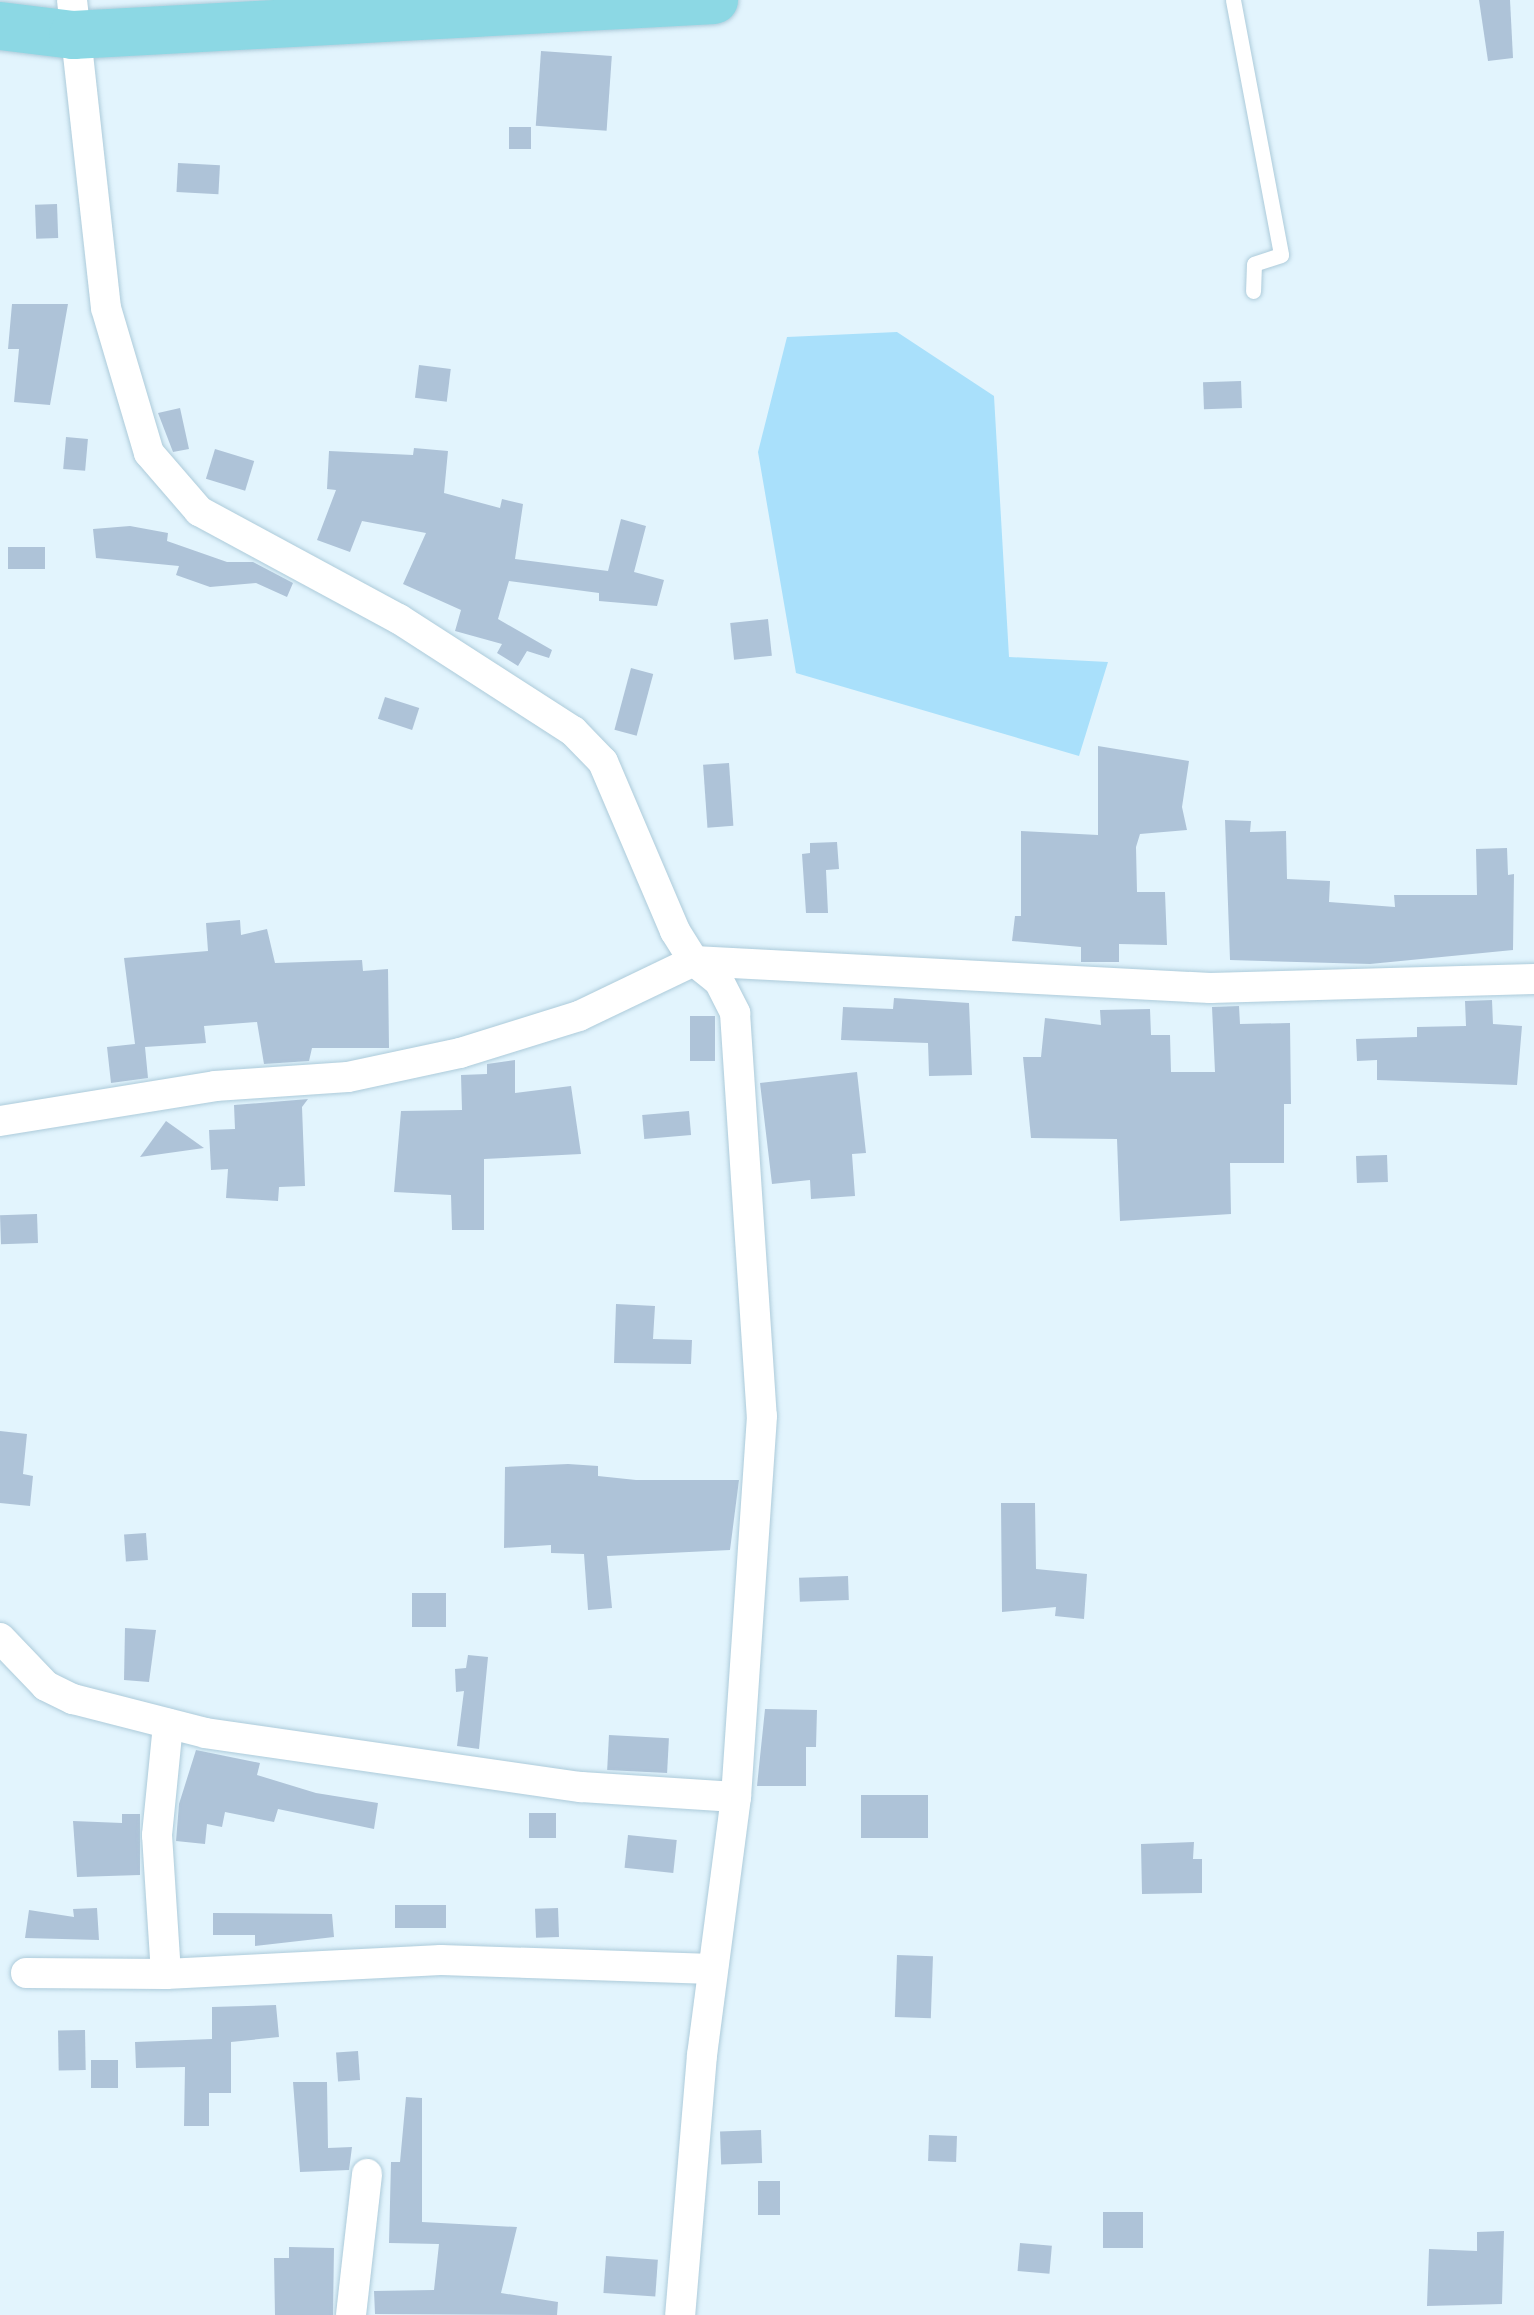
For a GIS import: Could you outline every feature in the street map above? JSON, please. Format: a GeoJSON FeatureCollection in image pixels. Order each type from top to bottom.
{"type":"FeatureCollection","features":[{"type":"Feature","properties":{"kind":"main road"},"geometry":{"type":"LineString","coordinates":[[0,26],[73,18],[714,0]]}},
{"type":"Feature","properties":{"kind":"street"},"geometry":{"type":"LineString","coordinates":[[73,18],[106,308],[149,454],[199,511],[399,619],[573,732],[603,762],[694,961],[719,982],[735,1012],[751,1196],[762,1416],[736,1798],[714,1969],[680,2315]]}},
{"type":"Feature","properties":{"kind":"street"},"geometry":{"type":"LineString","coordinates":[[0,1121],[215,1086],[348,1077],[460,1053],[579,1016],[694,961],[1210,988],[1534,979]]}},
{"type":"Feature","properties":{"kind":"street"},"geometry":{"type":"LineString","coordinates":[[0,1638],[46,1686],[168,1724],[561,1784],[736,1798]]}},
{"type":"Feature","properties":{"kind":"street"},"geometry":{"type":"LineString","coordinates":[[166,1974],[157,1834],[168,1724]]}},
{"type":"Feature","properties":{"kind":"street"},"geometry":{"type":"LineString","coordinates":[[26,1973],[166,1974],[441,1960],[714,1969]]}},
{"type":"Feature","properties":{"kind":"street"},"geometry":{"type":"LineString","coordinates":[[351,2315],[367,2174]]}},
{"type":"Feature","properties":{"kind":"lane"},"geometry":{"type":"LineString","coordinates":[[1233,0],[1282,255],[1254,264],[1253,291]]}},
{"type":"Feature","properties":{"kind":"shaded area"},"geometry":{"type":"Polygon","coordinates":[[[897,332],[994,396],[1009,657],[1108,662],[1079,756],[796,673],[758,452],[787,337],[897,332]]]}},
{"type":"Feature","properties":{"kind":"building"},"geometry":{"type":"Polygon","coordinates":[[[1479,0],[1510,0],[1513,58],[1488,61],[1479,0]]]}},
{"type":"Feature","properties":{"kind":"building"},"geometry":{"type":"Polygon","coordinates":[[[541,51],[612,56],[607,131],[536,126],[541,51]]]}},
{"type":"Feature","properties":{"kind":"building"},"geometry":{"type":"Polygon","coordinates":[[[509,127],[531,127],[531,149],[509,149],[509,127]]]}},
{"type":"Feature","properties":{"kind":"building"},"geometry":{"type":"Polygon","coordinates":[[[178,163],[220,165],[218,194],[176,192],[178,163]]]}},
{"type":"Feature","properties":{"kind":"building"},"geometry":{"type":"Polygon","coordinates":[[[57,204],[58,238],[36,239],[35,205],[57,204]]]}},
{"type":"Feature","properties":{"kind":"building"},"geometry":{"type":"Polygon","coordinates":[[[12,304],[68,304],[50,405],[14,402],[19,349],[8,349],[12,304]]]}},
{"type":"Feature","properties":{"kind":"building"},"geometry":{"type":"Polygon","coordinates":[[[419,365],[451,369],[447,402],[415,398],[419,365]]]}},
{"type":"Feature","properties":{"kind":"building"},"geometry":{"type":"Polygon","coordinates":[[[1241,381],[1242,408],[1204,409],[1203,382],[1241,381]]]}},
{"type":"Feature","properties":{"kind":"building"},"geometry":{"type":"Polygon","coordinates":[[[180,408],[189,449],[173,452],[158,413],[180,408]]]}},
{"type":"Feature","properties":{"kind":"building"},"geometry":{"type":"Polygon","coordinates":[[[66,437],[88,439],[85,471],[63,469],[66,437]]]}},
{"type":"Feature","properties":{"kind":"building"},"geometry":{"type":"Polygon","coordinates":[[[414,448],[448,451],[444,493],[500,508],[502,499],[523,504],[515,559],[608,571],[621,519],[646,526],[634,572],[664,580],[657,606],[599,601],[599,593],[509,581],[498,619],[552,650],[549,658],[527,651],[518,666],[497,653],[502,644],[455,631],[461,610],[403,584],[426,533],[362,521],[350,552],[317,540],[336,490],[327,489],[329,451],[413,455],[414,448]]]}},
{"type":"Feature","properties":{"kind":"building"},"geometry":{"type":"Polygon","coordinates":[[[215,449],[254,461],[245,491],[206,479],[215,449]]]}},
{"type":"Feature","properties":{"kind":"building"},"geometry":{"type":"Polygon","coordinates":[[[130,526],[168,533],[167,541],[227,562],[253,562],[293,583],[287,597],[256,583],[210,587],[176,575],[179,566],[96,558],[93,529],[130,526]]]}},
{"type":"Feature","properties":{"kind":"building"},"geometry":{"type":"Polygon","coordinates":[[[8,547],[45,547],[45,569],[8,569],[8,547]]]}},
{"type":"Feature","properties":{"kind":"building"},"geometry":{"type":"Polygon","coordinates":[[[768,619],[772,656],[734,660],[730,623],[768,619]]]}},
{"type":"Feature","properties":{"kind":"building"},"geometry":{"type":"Polygon","coordinates":[[[631,668],[653,674],[637,736],[614,730],[631,668]]]}},
{"type":"Feature","properties":{"kind":"building"},"geometry":{"type":"Polygon","coordinates":[[[385,697],[419,708],[412,730],[378,719],[385,697]]]}},
{"type":"Feature","properties":{"kind":"building"},"geometry":{"type":"Polygon","coordinates":[[[1098,746],[1189,761],[1182,807],[1187,830],[1140,834],[1136,847],[1137,892],[1165,892],[1167,945],[1119,944],[1119,962],[1081,962],[1081,947],[1012,941],[1015,916],[1021,916],[1021,831],[1098,835],[1098,746]]]}},
{"type":"Feature","properties":{"kind":"building"},"geometry":{"type":"Polygon","coordinates":[[[729,763],[733,826],[707,828],[703,765],[729,763]]]}},
{"type":"Feature","properties":{"kind":"building"},"geometry":{"type":"Polygon","coordinates":[[[1225,820],[1251,821],[1250,832],[1286,831],[1287,879],[1330,881],[1329,902],[1395,907],[1394,895],[1477,895],[1476,849],[1507,848],[1508,875],[1514,874],[1513,950],[1370,964],[1230,960],[1225,820]]]}},
{"type":"Feature","properties":{"kind":"building"},"geometry":{"type":"Polygon","coordinates":[[[837,842],[839,869],[826,870],[828,913],[806,913],[802,854],[810,853],[810,843],[837,842]]]}},
{"type":"Feature","properties":{"kind":"building"},"geometry":{"type":"Polygon","coordinates":[[[240,920],[241,935],[267,929],[275,963],[362,960],[363,971],[388,969],[389,1048],[312,1048],[309,1061],[264,1064],[257,1022],[204,1026],[206,1043],[145,1047],[148,1078],[111,1083],[107,1047],[135,1044],[124,958],[208,951],[206,923],[240,920]]]}},
{"type":"Feature","properties":{"kind":"building"},"geometry":{"type":"Polygon","coordinates":[[[894,998],[969,1003],[972,1075],[929,1076],[928,1043],[841,1040],[843,1007],[893,1009],[894,998]]]}},
{"type":"Feature","properties":{"kind":"building"},"geometry":{"type":"Polygon","coordinates":[[[1492,1000],[1493,1024],[1522,1026],[1517,1085],[1377,1080],[1377,1060],[1357,1061],[1356,1039],[1417,1037],[1417,1027],[1466,1026],[1465,1001],[1492,1000]]]}},
{"type":"Feature","properties":{"kind":"building"},"geometry":{"type":"Polygon","coordinates":[[[1239,1006],[1240,1024],[1290,1023],[1291,1104],[1284,1104],[1284,1163],[1230,1163],[1231,1214],[1120,1221],[1117,1139],[1031,1138],[1023,1057],[1041,1057],[1045,1018],[1101,1025],[1100,1010],[1150,1009],[1151,1035],[1170,1035],[1171,1072],[1215,1072],[1212,1007],[1239,1006]]]}},
{"type":"Feature","properties":{"kind":"building"},"geometry":{"type":"Polygon","coordinates":[[[690,1016],[715,1016],[715,1061],[690,1061],[690,1016]]]}},
{"type":"Feature","properties":{"kind":"building"},"geometry":{"type":"Polygon","coordinates":[[[515,1060],[515,1093],[571,1086],[581,1154],[484,1159],[484,1230],[452,1230],[451,1195],[394,1192],[401,1111],[462,1110],[461,1075],[487,1074],[487,1064],[515,1060]]]}},
{"type":"Feature","properties":{"kind":"building"},"geometry":{"type":"Polygon","coordinates":[[[857,1072],[866,1153],[852,1154],[855,1196],[811,1199],[810,1180],[772,1184],[760,1083],[857,1072]]]}},
{"type":"Feature","properties":{"kind":"building"},"geometry":{"type":"Polygon","coordinates":[[[308,1099],[302,1107],[305,1186],[279,1187],[278,1201],[226,1198],[228,1169],[211,1170],[209,1130],[235,1129],[234,1105],[308,1099]]]}},
{"type":"Feature","properties":{"kind":"building"},"geometry":{"type":"Polygon","coordinates":[[[689,1111],[691,1135],[644,1139],[642,1115],[689,1111]]]}},
{"type":"Feature","properties":{"kind":"building"},"geometry":{"type":"Polygon","coordinates":[[[166,1121],[204,1148],[140,1157],[166,1121]]]}},
{"type":"Feature","properties":{"kind":"building"},"geometry":{"type":"Polygon","coordinates":[[[1387,1155],[1388,1182],[1357,1183],[1356,1156],[1387,1155]]]}},
{"type":"Feature","properties":{"kind":"building"},"geometry":{"type":"Polygon","coordinates":[[[37,1214],[38,1243],[1,1244],[0,1215],[37,1214]]]}},
{"type":"Feature","properties":{"kind":"building"},"geometry":{"type":"Polygon","coordinates":[[[616,1304],[655,1306],[653,1339],[692,1340],[691,1364],[614,1363],[616,1304]]]}},
{"type":"Feature","properties":{"kind":"building"},"geometry":{"type":"Polygon","coordinates":[[[0,1431],[27,1434],[23,1474],[33,1476],[30,1506],[0,1503],[0,1431]]]}},
{"type":"Feature","properties":{"kind":"building"},"geometry":{"type":"Polygon","coordinates":[[[598,1466],[598,1476],[636,1480],[739,1480],[730,1550],[607,1556],[612,1608],[588,1610],[584,1554],[551,1553],[551,1545],[504,1548],[505,1467],[598,1466]]]}},
{"type":"Feature","properties":{"kind":"building"},"geometry":{"type":"Polygon","coordinates":[[[1001,1503],[1035,1503],[1036,1569],[1087,1574],[1084,1619],[1055,1616],[1056,1607],[1002,1612],[1001,1503]]]}},
{"type":"Feature","properties":{"kind":"building"},"geometry":{"type":"Polygon","coordinates":[[[146,1533],[148,1560],[126,1561],[124,1535],[146,1533]]]}},
{"type":"Feature","properties":{"kind":"building"},"geometry":{"type":"Polygon","coordinates":[[[848,1576],[849,1600],[800,1602],[799,1578],[848,1576]]]}},
{"type":"Feature","properties":{"kind":"building"},"geometry":{"type":"Polygon","coordinates":[[[412,1593],[446,1593],[446,1627],[412,1627],[412,1593]]]}},
{"type":"Feature","properties":{"kind":"building"},"geometry":{"type":"Polygon","coordinates":[[[125,1628],[156,1630],[149,1682],[124,1680],[125,1628]]]}},
{"type":"Feature","properties":{"kind":"building"},"geometry":{"type":"Polygon","coordinates":[[[468,1655],[488,1657],[479,1749],[457,1746],[464,1691],[456,1692],[455,1669],[466,1668],[468,1655]]]}},
{"type":"Feature","properties":{"kind":"building"},"geometry":{"type":"Polygon","coordinates":[[[765,1709],[817,1710],[816,1747],[806,1747],[806,1786],[757,1786],[765,1709]]]}},
{"type":"Feature","properties":{"kind":"building"},"geometry":{"type":"Polygon","coordinates":[[[609,1735],[669,1738],[667,1773],[607,1770],[609,1735]]]}},
{"type":"Feature","properties":{"kind":"building"},"geometry":{"type":"Polygon","coordinates":[[[196,1750],[260,1763],[257,1775],[316,1793],[378,1803],[374,1829],[278,1809],[274,1822],[225,1812],[222,1827],[207,1824],[205,1844],[176,1841],[179,1804],[196,1750]]]}},
{"type":"Feature","properties":{"kind":"building"},"geometry":{"type":"Polygon","coordinates":[[[861,1795],[928,1795],[928,1838],[861,1838],[861,1795]]]}},
{"type":"Feature","properties":{"kind":"building"},"geometry":{"type":"Polygon","coordinates":[[[529,1813],[556,1813],[556,1838],[529,1838],[529,1813]]]}},
{"type":"Feature","properties":{"kind":"building"},"geometry":{"type":"Polygon","coordinates":[[[122,1814],[140,1814],[140,1875],[77,1877],[73,1821],[122,1823],[122,1814]]]}},
{"type":"Feature","properties":{"kind":"building"},"geometry":{"type":"Polygon","coordinates":[[[628,1835],[677,1840],[673,1873],[625,1868],[628,1835]]]}},
{"type":"Feature","properties":{"kind":"building"},"geometry":{"type":"Polygon","coordinates":[[[1194,1842],[1193,1859],[1202,1859],[1202,1893],[1142,1894],[1141,1844],[1194,1842]]]}},
{"type":"Feature","properties":{"kind":"building"},"geometry":{"type":"Polygon","coordinates":[[[395,1905],[446,1905],[446,1928],[395,1928],[395,1905]]]}},
{"type":"Feature","properties":{"kind":"building"},"geometry":{"type":"Polygon","coordinates":[[[97,1908],[99,1940],[25,1938],[29,1910],[74,1917],[73,1909],[97,1908]]]}},
{"type":"Feature","properties":{"kind":"building"},"geometry":{"type":"Polygon","coordinates":[[[558,1908],[559,1937],[536,1938],[535,1909],[558,1908]]]}},
{"type":"Feature","properties":{"kind":"building"},"geometry":{"type":"Polygon","coordinates":[[[213,1913],[332,1914],[334,1937],[255,1946],[255,1935],[213,1935],[213,1913]]]}},
{"type":"Feature","properties":{"kind":"building"},"geometry":{"type":"Polygon","coordinates":[[[897,1955],[933,1956],[931,2018],[895,2017],[897,1955]]]}},
{"type":"Feature","properties":{"kind":"building"},"geometry":{"type":"Polygon","coordinates":[[[276,2005],[279,2037],[231,2042],[231,2093],[209,2093],[209,2126],[184,2126],[185,2067],[136,2068],[135,2042],[212,2039],[212,2007],[276,2005]]]}},
{"type":"Feature","properties":{"kind":"building"},"geometry":{"type":"Polygon","coordinates":[[[58,2030],[85,2030],[86,2070],[59,2070],[58,2030]]]}},
{"type":"Feature","properties":{"kind":"building"},"geometry":{"type":"Polygon","coordinates":[[[358,2051],[360,2080],[338,2081],[336,2053],[358,2051]]]}},
{"type":"Feature","properties":{"kind":"building"},"geometry":{"type":"Polygon","coordinates":[[[91,2060],[118,2060],[118,2088],[91,2088],[91,2060]]]}},
{"type":"Feature","properties":{"kind":"building"},"geometry":{"type":"Polygon","coordinates":[[[293,2082],[327,2082],[328,2148],[352,2147],[349,2170],[300,2172],[293,2082]]]}},
{"type":"Feature","properties":{"kind":"building"},"geometry":{"type":"Polygon","coordinates":[[[406,2097],[422,2098],[422,2222],[517,2227],[501,2293],[558,2302],[557,2315],[375,2314],[374,2291],[434,2290],[439,2244],[389,2243],[391,2162],[400,2162],[406,2097]]]}},
{"type":"Feature","properties":{"kind":"building"},"geometry":{"type":"Polygon","coordinates":[[[761,2130],[762,2163],[721,2164],[720,2131],[761,2130]]]}},
{"type":"Feature","properties":{"kind":"building"},"geometry":{"type":"Polygon","coordinates":[[[929,2135],[957,2136],[956,2162],[928,2161],[929,2135]]]}},
{"type":"Feature","properties":{"kind":"building"},"geometry":{"type":"Polygon","coordinates":[[[758,2181],[780,2181],[780,2215],[758,2215],[758,2181]]]}},
{"type":"Feature","properties":{"kind":"building"},"geometry":{"type":"Polygon","coordinates":[[[1103,2212],[1143,2212],[1143,2248],[1103,2248],[1103,2212]]]}},
{"type":"Feature","properties":{"kind":"building"},"geometry":{"type":"Polygon","coordinates":[[[1504,2231],[1502,2304],[1427,2306],[1429,2249],[1477,2251],[1477,2232],[1504,2231]]]}},
{"type":"Feature","properties":{"kind":"building"},"geometry":{"type":"Polygon","coordinates":[[[1020,2243],[1052,2246],[1049,2274],[1018,2271],[1020,2243]]]}},
{"type":"Feature","properties":{"kind":"building"},"geometry":{"type":"Polygon","coordinates":[[[289,2247],[334,2248],[333,2315],[275,2315],[274,2258],[289,2258],[289,2247]]]}},
{"type":"Feature","properties":{"kind":"building"},"geometry":{"type":"Polygon","coordinates":[[[606,2256],[658,2260],[655,2297],[603,2293],[606,2256]]]}}]}
